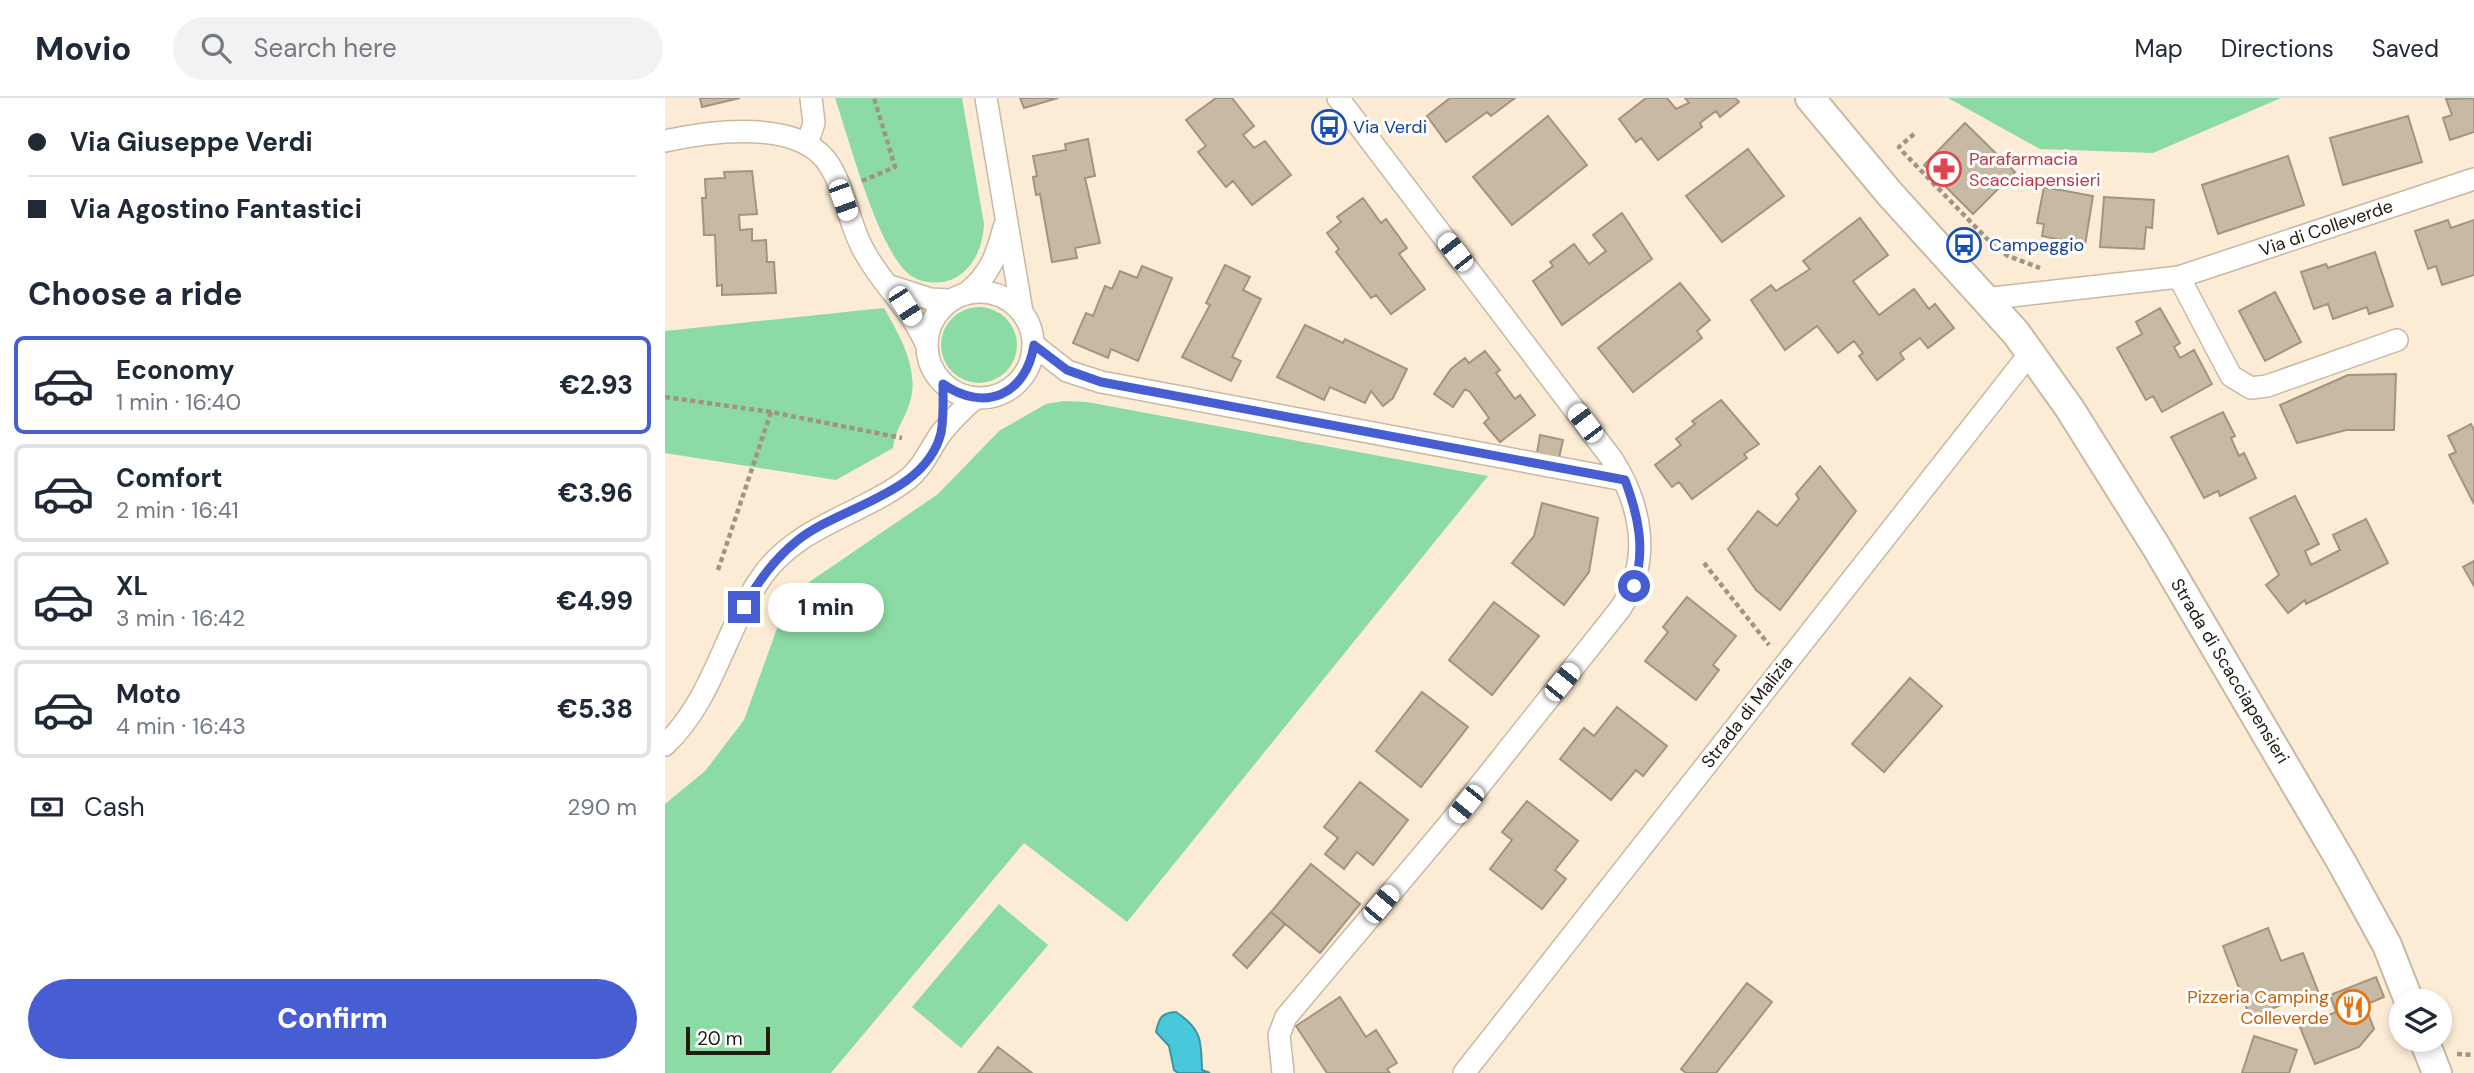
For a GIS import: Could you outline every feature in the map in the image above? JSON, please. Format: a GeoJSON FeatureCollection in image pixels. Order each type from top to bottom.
{"type":"FeatureCollection","features":[{"type":"Feature","properties":{"kind":"street"},"geometry":{"type":"LineString","coordinates":[[807,144],[814,123],[811,98]]}},
{"type":"Feature","properties":{"kind":"street"},"geometry":{"type":"LineString","coordinates":[[665,141],[742,132],[781,135],[807,144],[829,164],[864,251],[919,327],[926,344],[928,359],[943,384],[958,394],[976,398],[993,397],[1010,390],[1023,378],[1031,363],[1034,345],[1031,327],[1022,312],[986,98]]}},
{"type":"Feature","properties":{"kind":"street"},"geometry":{"type":"LineString","coordinates":[[1283,1073],[1279,1035],[1286,1017],[1449,824],[1629,597],[1638,574],[1640,542],[1635,509],[1625,480],[1602,444],[1338,98]]}},
{"type":"Feature","properties":{"kind":"street","name":"Strada di Scacciapensieri"},"geometry":{"type":"LineString","coordinates":[[1810,98],[2031,352],[2157,548],[2287,768],[2378,927],[2404,989]]}},
{"type":"Feature","properties":{"kind":"street","name":"Via di Colleverde"},"geometry":{"type":"LineString","coordinates":[[1984,299],[2179,277],[2474,179]]}},
{"type":"Feature","properties":{"kind":"street"},"geometry":{"type":"LineString","coordinates":[[926,344],[933,319],[984,279],[997,257],[1007,218]]}},
{"type":"Feature","properties":{"kind":"street"},"geometry":{"type":"LineString","coordinates":[[2179,277],[2231,376],[2251,388],[2267,386],[2397,340]]}},
{"type":"Feature","properties":{"kind":"street"},"geometry":{"type":"LineString","coordinates":[[890,286],[930,299],[998,294],[1022,312]]}},
{"type":"Feature","properties":{"kind":"street"},"geometry":{"type":"LineString","coordinates":[[1034,345],[1067,370],[1101,382],[1625,480]]}},
{"type":"Feature","properties":{"kind":"street","name":"Strada di Malizia"},"geometry":{"type":"LineString","coordinates":[[1464,1073],[2031,352]]}},
{"type":"Feature","properties":{"kind":"street"},"geometry":{"type":"LineString","coordinates":[[941,434],[943,384]]}},
{"type":"Feature","properties":{"kind":"street"},"geometry":{"type":"LineString","coordinates":[[665,745],[703,698],[749,598],[776,560],[800,538],[907,479],[927,459],[941,434],[976,398]]}},
{"type":"Feature","properties":{"kind":"street"},"geometry":{"type":"LineString","coordinates":[[2429,1052],[2437,1073]]}},
{"type":"Feature","properties":{"kind":"path"},"geometry":{"type":"LineString","coordinates":[[858,183],[895,167],[874,98]]}},
{"type":"Feature","properties":{"kind":"path"},"geometry":{"type":"LineString","coordinates":[[1914,134],[1899,147],[1944,196],[2008,256],[2041,268]]}},
{"type":"Feature","properties":{"kind":"path"},"geometry":{"type":"LineString","coordinates":[[1912,177],[1920,170]]}},
{"type":"Feature","properties":{"kind":"path"},"geometry":{"type":"LineString","coordinates":[[1936,203],[1944,196]]}},
{"type":"Feature","properties":{"kind":"path"},"geometry":{"type":"LineString","coordinates":[[1976,247],[1985,237]]}},
{"type":"Feature","properties":{"kind":"path"},"geometry":{"type":"LineString","coordinates":[[665,397],[771,412],[902,438]]}},
{"type":"Feature","properties":{"kind":"path"},"geometry":{"type":"LineString","coordinates":[[717,570],[771,412]]}},
{"type":"Feature","properties":{"kind":"path"},"geometry":{"type":"LineString","coordinates":[[1704,563],[1767,643]]}},
{"type":"Feature","properties":{"kind":"green space"},"geometry":{"type":"Polygon","coordinates":[[[835,98],[962,98],[984,224],[977,255],[968,268],[955,278],[944,282],[926,282],[910,275],[898,262],[866,193],[835,98]]]}},
{"type":"Feature","properties":{"kind":"green space"},"geometry":{"type":"Polygon","coordinates":[[[1948,98],[2281,98],[2153,153],[2040,149],[1948,98]]]}},
{"type":"Feature","properties":{"kind":"green space"},"geometry":{"type":"Polygon","coordinates":[[[972,307],[986,307],[1000,313],[1011,324],[1017,345],[1014,360],[1006,372],[986,383],[972,383],[958,377],[947,366],[941,352],[941,338],[947,324],[958,313],[972,307]]]}},
{"type":"Feature","properties":{"kind":"green space"},"geometry":{"type":"Polygon","coordinates":[[[884,308],[906,353],[912,377],[910,402],[893,448],[836,480],[665,453],[665,331],[884,308]]]}},
{"type":"Feature","properties":{"kind":"green space"},"geometry":{"type":"Polygon","coordinates":[[[1064,401],[1087,402],[1488,476],[1127,922],[1024,843],[831,1073],[665,1073],[665,804],[705,771],[744,720],[780,620],[802,587],[938,494],[999,431],[1046,404],[1064,401]]]}},
{"type":"Feature","properties":{"kind":"green space"},"geometry":{"type":"Polygon","coordinates":[[[999,904],[1048,945],[961,1048],[912,1007],[999,904]]]}},
{"type":"Feature","properties":{"kind":"water"},"geometry":{"type":"Polygon","coordinates":[[[1176,1012],[1196,1031],[1202,1070],[1210,1073],[1178,1073],[1174,1070],[1169,1046],[1156,1032],[1161,1017],[1176,1012]]]}},
{"type":"Feature","properties":{"kind":"building"},"geometry":{"type":"Polygon","coordinates":[[[700,98],[740,98],[702,107],[700,98]]]}},
{"type":"Feature","properties":{"kind":"building"},"geometry":{"type":"Polygon","coordinates":[[[1020,98],[1058,98],[1024,108],[1020,98]]]}},
{"type":"Feature","properties":{"kind":"building"},"geometry":{"type":"Polygon","coordinates":[[[1216,98],[1232,98],[1254,126],[1243,135],[1254,148],[1265,141],[1291,175],[1252,205],[1233,181],[1226,187],[1198,152],[1206,146],[1186,120],[1216,98]]]}},
{"type":"Feature","properties":{"kind":"building"},"geometry":{"type":"Polygon","coordinates":[[[1450,98],[1515,98],[1491,116],[1487,112],[1446,142],[1427,116],[1450,98]]]}},
{"type":"Feature","properties":{"kind":"building"},"geometry":{"type":"Polygon","coordinates":[[[1646,98],[1667,98],[1676,109],[1689,103],[1685,98],[1735,98],[1739,102],[1720,117],[1716,111],[1700,123],[1702,127],[1658,160],[1641,138],[1636,142],[1619,119],[1646,98]]]}},
{"type":"Feature","properties":{"kind":"building"},"geometry":{"type":"Polygon","coordinates":[[[2474,98],[2474,132],[2450,140],[2443,118],[2452,115],[2446,99],[2474,98]]]}},
{"type":"Feature","properties":{"kind":"building"},"geometry":{"type":"Polygon","coordinates":[[[1548,116],[1587,165],[1512,225],[1473,177],[1548,116]]]}},
{"type":"Feature","properties":{"kind":"building"},"geometry":{"type":"Polygon","coordinates":[[[2408,116],[2422,162],[2343,185],[2330,138],[2408,116]]]}},
{"type":"Feature","properties":{"kind":"building"},"geometry":{"type":"Polygon","coordinates":[[[1965,123],[2015,172],[1973,214],[1924,165],[1965,123]]]}},
{"type":"Feature","properties":{"kind":"building"},"geometry":{"type":"Polygon","coordinates":[[[1088,139],[1095,176],[1085,178],[1100,243],[1075,248],[1077,258],[1052,262],[1040,194],[1036,195],[1033,177],[1037,176],[1033,156],[1066,150],[1065,144],[1088,139]]]}},
{"type":"Feature","properties":{"kind":"building"},"geometry":{"type":"Polygon","coordinates":[[[1748,149],[1784,196],[1722,242],[1686,196],[1748,149]]]}},
{"type":"Feature","properties":{"kind":"building"},"geometry":{"type":"Polygon","coordinates":[[[2288,156],[2304,205],[2218,234],[2202,185],[2288,156]]]}},
{"type":"Feature","properties":{"kind":"building"},"geometry":{"type":"Polygon","coordinates":[[[752,171],[757,214],[739,215],[740,230],[752,229],[752,241],[766,240],[767,262],[774,262],[776,293],[722,295],[722,285],[717,286],[715,235],[704,235],[702,198],[706,198],[705,179],[725,178],[724,172],[752,171]]]}},
{"type":"Feature","properties":{"kind":"building"},"geometry":{"type":"Polygon","coordinates":[[[2044,187],[2093,196],[2085,245],[2042,236],[2044,224],[2037,223],[2044,187]]]}},
{"type":"Feature","properties":{"kind":"building"},"geometry":{"type":"Polygon","coordinates":[[[2104,197],[2154,200],[2152,228],[2146,227],[2144,249],[2100,247],[2104,197]]]}},
{"type":"Feature","properties":{"kind":"building"},"geometry":{"type":"Polygon","coordinates":[[[1363,198],[1381,223],[1386,219],[1407,248],[1399,254],[1425,289],[1391,314],[1376,295],[1371,298],[1336,252],[1339,249],[1327,233],[1341,222],[1337,217],[1363,198]]]}},
{"type":"Feature","properties":{"kind":"building"},"geometry":{"type":"Polygon","coordinates":[[[1622,213],[1652,259],[1562,325],[1533,281],[1553,266],[1550,262],[1574,244],[1589,264],[1606,251],[1593,235],[1622,213]]]}},
{"type":"Feature","properties":{"kind":"building"},"geometry":{"type":"Polygon","coordinates":[[[1860,218],[1888,255],[1853,281],[1879,315],[1914,289],[1929,309],[1935,304],[1954,328],[1928,348],[1920,338],[1900,353],[1904,359],[1877,380],[1859,356],[1863,353],[1854,341],[1838,353],[1817,326],[1785,350],[1751,300],[1771,285],[1776,291],[1810,269],[1803,261],[1860,218]]]}},
{"type":"Feature","properties":{"kind":"building"},"geometry":{"type":"Polygon","coordinates":[[[2448,220],[2451,228],[2474,220],[2474,275],[2442,285],[2436,266],[2428,269],[2415,231],[2448,220]]]}},
{"type":"Feature","properties":{"kind":"building"},"geometry":{"type":"Polygon","coordinates":[[[2375,252],[2393,306],[2369,314],[2367,307],[2333,319],[2328,304],[2314,309],[2301,272],[2326,264],[2328,268],[2375,252]]]}},
{"type":"Feature","properties":{"kind":"building"},"geometry":{"type":"Polygon","coordinates":[[[1225,265],[1250,277],[1243,290],[1261,299],[1232,357],[1241,361],[1231,381],[1182,357],[1210,305],[1206,303],[1225,265]]]}},
{"type":"Feature","properties":{"kind":"building"},"geometry":{"type":"Polygon","coordinates":[[[1142,266],[1172,278],[1138,361],[1111,349],[1108,358],[1073,343],[1086,313],[1093,316],[1105,286],[1112,289],[1120,271],[1137,278],[1142,266]]]}},
{"type":"Feature","properties":{"kind":"building"},"geometry":{"type":"Polygon","coordinates":[[[1680,283],[1710,320],[1697,331],[1702,338],[1633,392],[1598,348],[1680,283]]]}},
{"type":"Feature","properties":{"kind":"building"},"geometry":{"type":"Polygon","coordinates":[[[2275,292],[2301,342],[2265,361],[2239,311],[2275,292]]]}},
{"type":"Feature","properties":{"kind":"building"},"geometry":{"type":"Polygon","coordinates":[[[2160,308],[2180,343],[2174,347],[2180,358],[2194,350],[2212,384],[2162,412],[2153,396],[2146,400],[2117,348],[2142,334],[2136,322],[2160,308]]]}},
{"type":"Feature","properties":{"kind":"building"},"geometry":{"type":"Polygon","coordinates":[[[1305,325],[1343,343],[1345,339],[1407,369],[1393,398],[1383,406],[1371,391],[1365,403],[1330,387],[1324,400],[1277,377],[1305,325]]]}},
{"type":"Feature","properties":{"kind":"building"},"geometry":{"type":"Polygon","coordinates":[[[1485,351],[1500,370],[1496,373],[1515,399],[1520,395],[1535,415],[1500,442],[1484,423],[1489,418],[1470,392],[1465,389],[1453,407],[1434,394],[1451,369],[1465,358],[1469,363],[1485,351]]]}},
{"type":"Feature","properties":{"kind":"building"},"geometry":{"type":"Polygon","coordinates":[[[2396,374],[2394,430],[2346,430],[2297,443],[2280,405],[2348,375],[2396,374]]]}},
{"type":"Feature","properties":{"kind":"building"},"geometry":{"type":"Polygon","coordinates":[[[1721,400],[1759,444],[1744,454],[1747,458],[1692,499],[1679,482],[1672,487],[1655,465],[1681,445],[1676,439],[1695,424],[1692,421],[1721,400]]]}},
{"type":"Feature","properties":{"kind":"building"},"geometry":{"type":"Polygon","coordinates":[[[2223,412],[2235,436],[2231,438],[2239,456],[2244,453],[2256,478],[2220,496],[2218,491],[2204,498],[2171,437],[2223,412]]]}},
{"type":"Feature","properties":{"kind":"building"},"geometry":{"type":"Polygon","coordinates":[[[2471,424],[2474,430],[2474,504],[2449,455],[2456,452],[2448,436],[2471,424]]]}},
{"type":"Feature","properties":{"kind":"building"},"geometry":{"type":"Polygon","coordinates":[[[1540,435],[1563,440],[1559,458],[1537,453],[1540,435]]]}},
{"type":"Feature","properties":{"kind":"building"},"geometry":{"type":"Polygon","coordinates":[[[1820,466],[1856,511],[1780,610],[1756,590],[1728,549],[1758,511],[1777,526],[1799,499],[1796,494],[1820,466]]]}},
{"type":"Feature","properties":{"kind":"building"},"geometry":{"type":"Polygon","coordinates":[[[2295,496],[2319,544],[2305,551],[2311,565],[2340,550],[2333,535],[2366,519],[2388,563],[2306,604],[2305,600],[2288,613],[2266,585],[2279,575],[2250,518],[2295,496]]]}},
{"type":"Feature","properties":{"kind":"building"},"geometry":{"type":"Polygon","coordinates":[[[1542,503],[1598,518],[1589,572],[1564,605],[1512,563],[1534,536],[1542,503]]]}},
{"type":"Feature","properties":{"kind":"building"},"geometry":{"type":"Polygon","coordinates":[[[2474,561],[2474,586],[2463,567],[2474,561]]]}},
{"type":"Feature","properties":{"kind":"building"},"geometry":{"type":"Polygon","coordinates":[[[1687,597],[1736,636],[1713,665],[1719,670],[1696,700],[1645,661],[1668,632],[1663,627],[1687,597]]]}},
{"type":"Feature","properties":{"kind":"building"},"geometry":{"type":"Polygon","coordinates":[[[1494,602],[1539,636],[1492,695],[1449,660],[1494,602]]]}},
{"type":"Feature","properties":{"kind":"building"},"geometry":{"type":"Polygon","coordinates":[[[1910,678],[1942,706],[1884,772],[1852,744],[1910,678]]]}},
{"type":"Feature","properties":{"kind":"building"},"geometry":{"type":"Polygon","coordinates":[[[1422,692],[1468,727],[1421,787],[1376,751],[1422,692]]]}},
{"type":"Feature","properties":{"kind":"building"},"geometry":{"type":"Polygon","coordinates":[[[1617,707],[1667,746],[1643,776],[1636,770],[1611,800],[1560,759],[1584,728],[1594,736],[1617,707]]]}},
{"type":"Feature","properties":{"kind":"building"},"geometry":{"type":"Polygon","coordinates":[[[1360,782],[1408,820],[1373,865],[1357,852],[1344,869],[1325,854],[1338,838],[1324,827],[1360,782]]]}},
{"type":"Feature","properties":{"kind":"building"},"geometry":{"type":"Polygon","coordinates":[[[1527,801],[1578,841],[1555,870],[1566,879],[1542,909],[1490,869],[1512,840],[1502,832],[1527,801]]]}},
{"type":"Feature","properties":{"kind":"building"},"geometry":{"type":"Polygon","coordinates":[[[1311,864],[1360,904],[1320,953],[1271,912],[1311,864]]]}},
{"type":"Feature","properties":{"kind":"building"},"geometry":{"type":"Polygon","coordinates":[[[1271,912],[1285,924],[1247,968],[1233,955],[1271,912]]]}},
{"type":"Feature","properties":{"kind":"building"},"geometry":{"type":"Polygon","coordinates":[[[2268,928],[2281,961],[2303,953],[2318,991],[2250,1017],[2223,946],[2268,928]]]}},
{"type":"Feature","properties":{"kind":"building"},"geometry":{"type":"Polygon","coordinates":[[[2376,977],[2384,997],[2365,1005],[2374,1029],[2359,1047],[2315,1064],[2300,1027],[2336,1012],[2330,995],[2376,977]]]}},
{"type":"Feature","properties":{"kind":"building"},"geometry":{"type":"Polygon","coordinates":[[[1747,983],[1772,1002],[1716,1073],[1686,1073],[1681,1069],[1747,983]]]}},
{"type":"Feature","properties":{"kind":"building"},"geometry":{"type":"Polygon","coordinates":[[[1340,997],[1366,1037],[1376,1030],[1397,1063],[1387,1069],[1390,1073],[1327,1073],[1296,1026],[1340,997]]]}},
{"type":"Feature","properties":{"kind":"building"},"geometry":{"type":"Polygon","coordinates":[[[2254,1036],[2297,1050],[2289,1073],[2242,1073],[2254,1036]]]}},
{"type":"Feature","properties":{"kind":"building"},"geometry":{"type":"Polygon","coordinates":[[[998,1047],[1032,1073],[978,1073],[998,1047]]]}},
{"type":"Feature","properties":{"kind":"place","name":"Via Verdi"},"geometry":{"type":"Point","coordinates":[1329,127]}},
{"type":"Feature","properties":{"kind":"place","name":"Parafarmacia Scacciapensieri"},"geometry":{"type":"Point","coordinates":[1944,169]}},
{"type":"Feature","properties":{"kind":"place","name":"Campeggio"},"geometry":{"type":"Point","coordinates":[1964,245]}},
{"type":"Feature","properties":{"kind":"place","name":"Pizzeria Camping Colleverde"},"geometry":{"type":"Point","coordinates":[2353,1007]}},
{"type":"Feature","properties":{"kind":"route"},"geometry":{"type":"LineString","coordinates":[[744,607],[764,574],[800,538],[896,486],[927,459],[941,434],[943,384],[958,394],[976,398],[993,397],[1010,390],[1023,378],[1031,363],[1034,345],[1067,370],[1101,382],[1625,480],[1635,509],[1641,553],[1634,586]]}}]}
